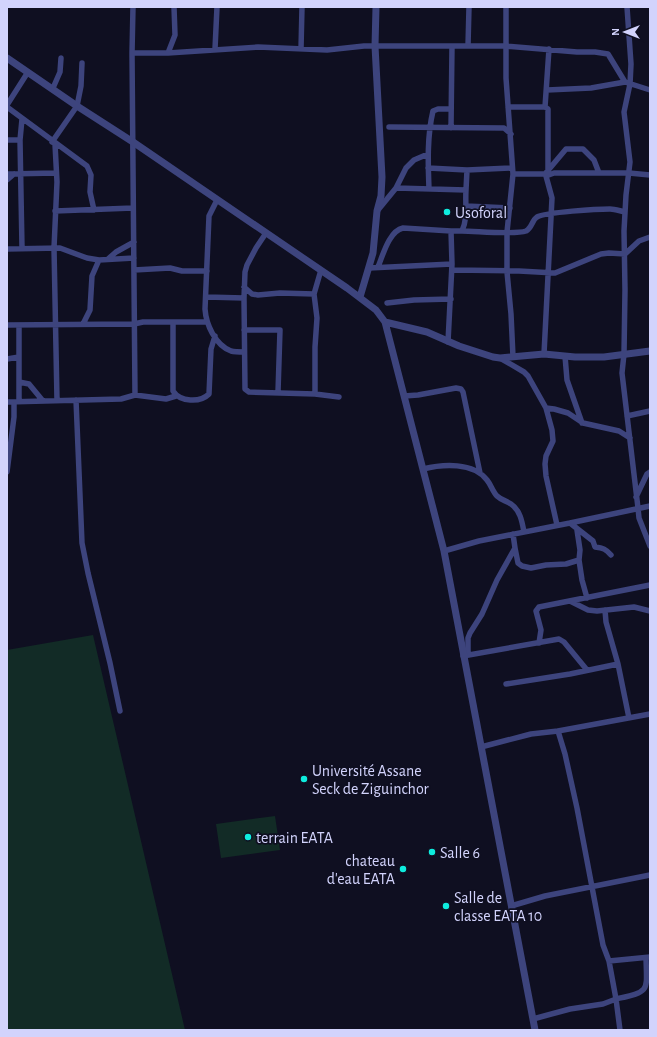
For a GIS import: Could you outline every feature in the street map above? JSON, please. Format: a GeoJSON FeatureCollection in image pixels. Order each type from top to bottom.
{"type":"FeatureCollection","features":[{"type":"Feature","properties":{"kind":"street"},"geometry":{"type":"LineString","coordinates":[[133,7],[132,53],[135,395]]}},
{"type":"Feature","properties":{"kind":"street"},"geometry":{"type":"LineString","coordinates":[[168,53],[175,35],[174,7]]}},
{"type":"Feature","properties":{"kind":"street"},"geometry":{"type":"LineString","coordinates":[[215,49],[217,7]]}},
{"type":"Feature","properties":{"kind":"street"},"geometry":{"type":"LineString","coordinates":[[301,49],[302,7]]}},
{"type":"Feature","properties":{"kind":"street"},"geometry":{"type":"LineString","coordinates":[[360,297],[373,253],[377,212],[381,196],[382,177],[375,46],[376,7]]}},
{"type":"Feature","properties":{"kind":"street"},"geometry":{"type":"LineString","coordinates":[[468,46],[469,7]]}},
{"type":"Feature","properties":{"kind":"street"},"geometry":{"type":"LineString","coordinates":[[506,7],[506,78],[513,171],[508,232],[507,272],[513,357]]}},
{"type":"Feature","properties":{"kind":"street"},"geometry":{"type":"LineString","coordinates":[[627,7],[632,64],[627,83],[624,112],[630,162],[624,231],[624,354],[622,374],[639,518],[649,538],[650,546]]}},
{"type":"Feature","properties":{"kind":"street"},"geometry":{"type":"LineString","coordinates":[[132,53],[168,53],[258,47],[327,50],[375,46],[506,46],[608,54],[627,83]]}},
{"type":"Feature","properties":{"kind":"street"},"geometry":{"type":"LineString","coordinates":[[451,128],[452,46]]}},
{"type":"Feature","properties":{"kind":"street"},"geometry":{"type":"LineString","coordinates":[[548,49],[545,107],[548,109],[548,171]]}},
{"type":"Feature","properties":{"kind":"street"},"geometry":{"type":"LineString","coordinates":[[7,58],[360,297],[376,310],[385,322],[444,551],[466,656],[481,747],[535,1030]]}},
{"type":"Feature","properties":{"kind":"street"},"geometry":{"type":"LineString","coordinates":[[53,88],[60,72],[61,58]]}},
{"type":"Feature","properties":{"kind":"street"},"geometry":{"type":"LineString","coordinates":[[57,400],[54,248],[57,182],[54,143],[77,106],[81,86],[82,63]]}},
{"type":"Feature","properties":{"kind":"street"},"geometry":{"type":"LineString","coordinates":[[28,72],[7,106],[22,119],[83,163],[90,170],[90,192],[94,210]]}},
{"type":"Feature","properties":{"kind":"street"},"geometry":{"type":"LineString","coordinates":[[547,90],[590,88],[627,83],[650,90]]}},
{"type":"Feature","properties":{"kind":"street"},"geometry":{"type":"LineString","coordinates":[[508,107],[545,107]]}},
{"type":"Feature","properties":{"kind":"street"},"geometry":{"type":"LineString","coordinates":[[429,189],[428,154],[433,111],[438,109],[451,109]]}},
{"type":"Feature","properties":{"kind":"street"},"geometry":{"type":"LineString","coordinates":[[22,119],[17,174],[22,248]]}},
{"type":"Feature","properties":{"kind":"street"},"geometry":{"type":"LineString","coordinates":[[389,127],[504,128],[511,134]]}},
{"type":"Feature","properties":{"kind":"street"},"geometry":{"type":"LineString","coordinates":[[7,140],[20,140]]}},
{"type":"Feature","properties":{"kind":"street"},"geometry":{"type":"LineString","coordinates":[[428,168],[513,171],[545,174],[566,149],[583,149],[594,160],[599,173]]}},
{"type":"Feature","properties":{"kind":"street"},"geometry":{"type":"LineString","coordinates":[[377,212],[396,188],[406,168],[414,160],[428,154]]}},
{"type":"Feature","properties":{"kind":"street"},"geometry":{"type":"LineString","coordinates":[[462,231],[466,219],[467,170]]}},
{"type":"Feature","properties":{"kind":"street"},"geometry":{"type":"LineString","coordinates":[[7,174],[56,173]]}},
{"type":"Feature","properties":{"kind":"street"},"geometry":{"type":"LineString","coordinates":[[544,354],[552,198],[546,176],[554,173],[629,173],[650,175]]}},
{"type":"Feature","properties":{"kind":"street"},"geometry":{"type":"LineString","coordinates":[[7,180],[17,174]]}},
{"type":"Feature","properties":{"kind":"street"},"geometry":{"type":"LineString","coordinates":[[396,188],[466,190]]}},
{"type":"Feature","properties":{"kind":"street"},"geometry":{"type":"LineString","coordinates":[[217,200],[209,216],[205,315],[207,322],[221,344],[230,350],[244,352]]}},
{"type":"Feature","properties":{"kind":"street"},"geometry":{"type":"LineString","coordinates":[[466,206],[510,208]]}},
{"type":"Feature","properties":{"kind":"street"},"geometry":{"type":"LineString","coordinates":[[55,211],[133,208]]}},
{"type":"Feature","properties":{"kind":"street"},"geometry":{"type":"LineString","coordinates":[[378,267],[392,236],[398,229],[508,232],[527,230],[538,216],[611,209],[625,212]]}},
{"type":"Feature","properties":{"kind":"street"},"geometry":{"type":"LineString","coordinates":[[448,342],[452,267],[451,231]]}},
{"type":"Feature","properties":{"kind":"street"},"geometry":{"type":"LineString","coordinates":[[266,233],[247,265],[244,287],[245,389],[250,392],[316,394],[339,397]]}},
{"type":"Feature","properties":{"kind":"street"},"geometry":{"type":"LineString","coordinates":[[369,268],[452,267],[507,272],[526,271],[548,274],[562,271],[601,254],[625,254],[639,241],[650,237]]}},
{"type":"Feature","properties":{"kind":"street"},"geometry":{"type":"LineString","coordinates":[[108,260],[116,252],[134,242]]}},
{"type":"Feature","properties":{"kind":"street"},"geometry":{"type":"LineString","coordinates":[[7,249],[54,248],[99,260],[134,258]]}},
{"type":"Feature","properties":{"kind":"street"},"geometry":{"type":"LineString","coordinates":[[83,324],[90,310],[92,276],[99,260]]}},
{"type":"Feature","properties":{"kind":"street"},"geometry":{"type":"LineString","coordinates":[[134,270],[164,268],[182,271],[207,271]]}},
{"type":"Feature","properties":{"kind":"street"},"geometry":{"type":"LineString","coordinates":[[316,394],[315,347],[317,318],[314,294],[321,270]]}},
{"type":"Feature","properties":{"kind":"street"},"geometry":{"type":"LineString","coordinates":[[244,287],[252,294],[258,295],[280,293],[314,294]]}},
{"type":"Feature","properties":{"kind":"street"},"geometry":{"type":"LineString","coordinates":[[206,297],[244,298]]}},
{"type":"Feature","properties":{"kind":"street"},"geometry":{"type":"LineString","coordinates":[[387,303],[414,300],[451,300]]}},
{"type":"Feature","properties":{"kind":"street"},"geometry":{"type":"LineString","coordinates":[[173,322],[173,391],[176,396],[185,400],[201,400],[208,394],[211,349],[215,336]]}},
{"type":"Feature","properties":{"kind":"street"},"geometry":{"type":"LineString","coordinates":[[7,325],[207,322]]}},
{"type":"Feature","properties":{"kind":"street"},"geometry":{"type":"LineString","coordinates":[[385,322],[428,332],[448,342],[478,353],[500,358],[544,354],[565,356],[604,356],[650,351]]}},
{"type":"Feature","properties":{"kind":"street"},"geometry":{"type":"LineString","coordinates":[[7,472],[20,382],[19,325]]}},
{"type":"Feature","properties":{"kind":"street"},"geometry":{"type":"LineString","coordinates":[[244,330],[280,330],[278,392]]}},
{"type":"Feature","properties":{"kind":"street"},"geometry":{"type":"LineString","coordinates":[[565,356],[567,380],[583,423]]}},
{"type":"Feature","properties":{"kind":"street"},"geometry":{"type":"LineString","coordinates":[[7,359],[19,358]]}},
{"type":"Feature","properties":{"kind":"street"},"geometry":{"type":"LineString","coordinates":[[500,358],[524,372],[528,376],[546,408],[553,441],[546,456],[546,476],[557,525]]}},
{"type":"Feature","properties":{"kind":"street"},"geometry":{"type":"LineString","coordinates":[[20,382],[30,384],[43,401]]}},
{"type":"Feature","properties":{"kind":"street"},"geometry":{"type":"LineString","coordinates":[[404,396],[456,388],[461,389],[463,392],[480,474]]}},
{"type":"Feature","properties":{"kind":"street"},"geometry":{"type":"LineString","coordinates":[[7,402],[121,399],[135,395],[166,399],[176,396]]}},
{"type":"Feature","properties":{"kind":"street"},"geometry":{"type":"LineString","coordinates":[[76,400],[82,543],[120,711]]}},
{"type":"Feature","properties":{"kind":"street"},"geometry":{"type":"LineString","coordinates":[[546,408],[568,414],[590,426],[619,431],[630,438]]}},
{"type":"Feature","properties":{"kind":"street"},"geometry":{"type":"LineString","coordinates":[[626,416],[650,411]]}},
{"type":"Feature","properties":{"kind":"street"},"geometry":{"type":"LineString","coordinates":[[423,469],[450,465],[470,469],[480,474],[488,481],[498,496],[511,504],[518,511],[522,520],[524,532]]}},
{"type":"Feature","properties":{"kind":"street"},"geometry":{"type":"LineString","coordinates":[[636,497],[650,472]]}},
{"type":"Feature","properties":{"kind":"street"},"geometry":{"type":"LineString","coordinates":[[444,551],[479,541],[650,506]]}},
{"type":"Feature","properties":{"kind":"street"},"geometry":{"type":"LineString","coordinates":[[570,523],[593,541],[595,548],[602,548],[608,551],[611,556]]}},
{"type":"Feature","properties":{"kind":"street"},"geometry":{"type":"LineString","coordinates":[[577,530],[580,550],[578,560],[587,598]]}},
{"type":"Feature","properties":{"kind":"street"},"geometry":{"type":"LineString","coordinates":[[514,534],[518,563],[526,568],[566,564],[578,560]]}},
{"type":"Feature","properties":{"kind":"street"},"geometry":{"type":"LineString","coordinates":[[466,656],[470,633],[480,618],[497,580],[515,548]]}},
{"type":"Feature","properties":{"kind":"street"},"geometry":{"type":"LineString","coordinates":[[539,643],[541,630],[536,611],[538,607],[650,585]]}},
{"type":"Feature","properties":{"kind":"street"},"geometry":{"type":"LineString","coordinates":[[570,601],[588,610],[597,611],[634,607],[650,611]]}},
{"type":"Feature","properties":{"kind":"street"},"geometry":{"type":"LineString","coordinates":[[605,610],[629,718]]}},
{"type":"Feature","properties":{"kind":"street"},"geometry":{"type":"LineString","coordinates":[[466,656],[562,640],[587,670]]}},
{"type":"Feature","properties":{"kind":"street"},"geometry":{"type":"LineString","coordinates":[[506,684],[570,674],[618,664]]}},
{"type":"Feature","properties":{"kind":"street"},"geometry":{"type":"LineString","coordinates":[[481,747],[531,734],[558,731],[650,714]]}},
{"type":"Feature","properties":{"kind":"street"},"geometry":{"type":"LineString","coordinates":[[558,731],[565,754],[577,808],[603,945],[609,961],[620,1030]]}},
{"type":"Feature","properties":{"kind":"street"},"geometry":{"type":"LineString","coordinates":[[511,906],[546,896],[650,875]]}},
{"type":"Feature","properties":{"kind":"street"},"geometry":{"type":"LineString","coordinates":[[533,1019],[570,1009],[603,1004],[640,993],[643,990],[647,982],[648,957],[609,961]]}},
{"type":"Feature","properties":{"kind":"green space"},"geometry":{"type":"Polygon","coordinates":[[[93,635],[185,1030],[7,1030],[7,650],[93,635]]]}},
{"type":"Feature","properties":{"kind":"green space","name":"terrain EATA"},"geometry":{"type":"Polygon","coordinates":[[[275,816],[280,850],[221,858],[216,824],[275,816]]]}},
{"type":"Feature","properties":{"kind":"place","name":"Usoforal"},"geometry":{"type":"Point","coordinates":[447,212]}},
{"type":"Feature","properties":{"kind":"place","name":"Université Assane Seck de Ziguinchor"},"geometry":{"type":"Point","coordinates":[304,779]}},
{"type":"Feature","properties":{"kind":"place","name":"terrain EATA"},"geometry":{"type":"Point","coordinates":[248,837]}},
{"type":"Feature","properties":{"kind":"place","name":"Salle 6"},"geometry":{"type":"Point","coordinates":[432,852]}},
{"type":"Feature","properties":{"kind":"place","name":"chateau d'eau EATA"},"geometry":{"type":"Point","coordinates":[403,869]}},
{"type":"Feature","properties":{"kind":"place","name":"Salle de classe EATA 10"},"geometry":{"type":"Point","coordinates":[446,906]}}]}
